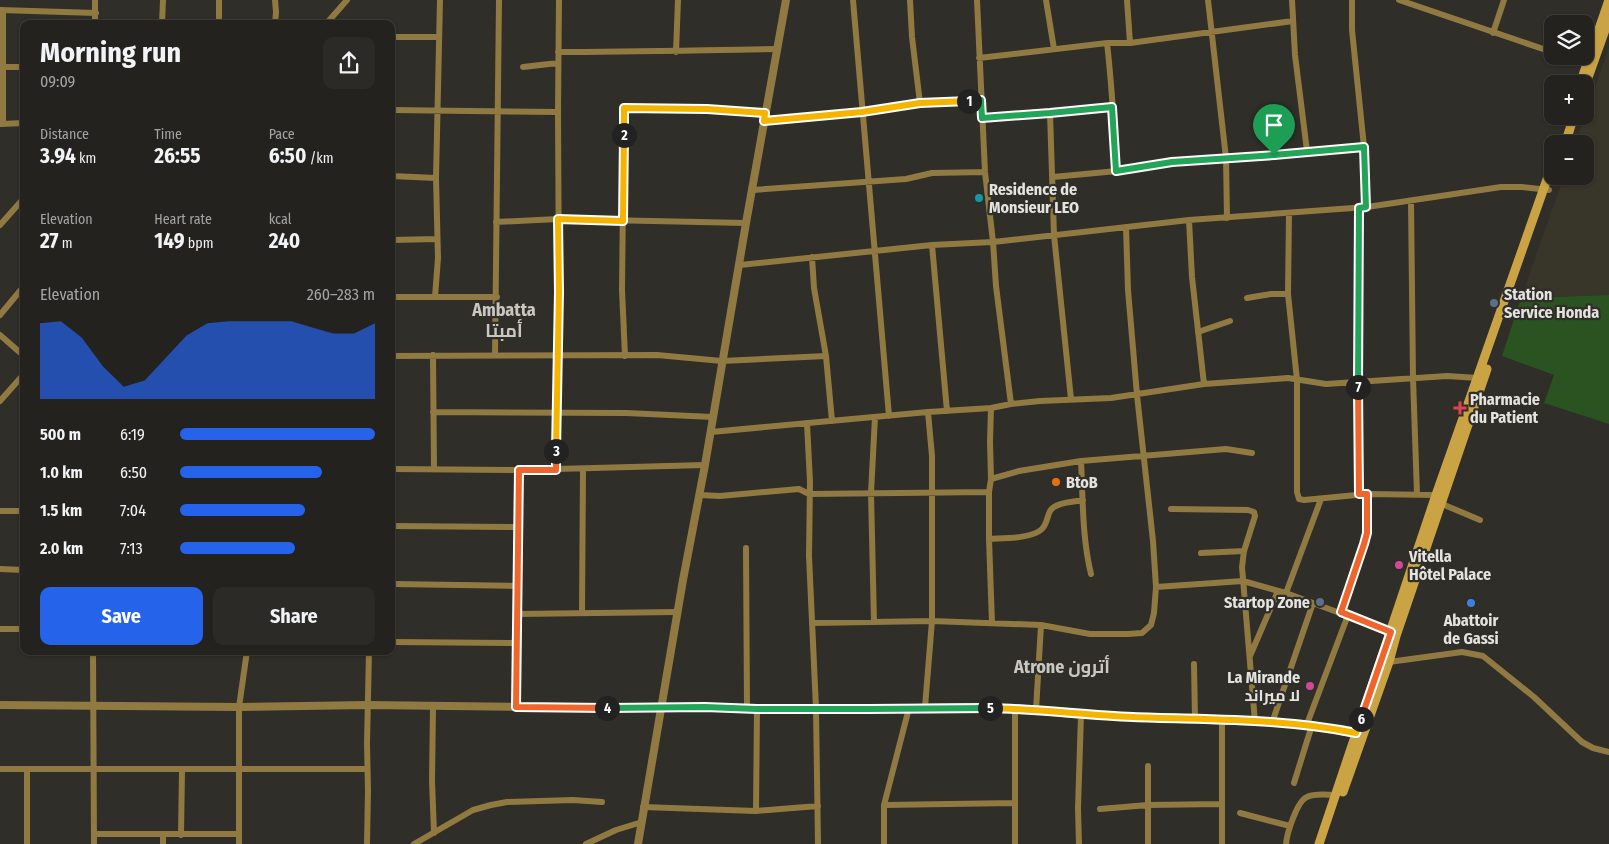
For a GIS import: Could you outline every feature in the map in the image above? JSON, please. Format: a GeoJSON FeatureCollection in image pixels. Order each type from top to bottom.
{"type":"FeatureCollection","features":[{"type":"Feature","properties":{"kind":"main road"},"geometry":{"type":"LineString","coordinates":[[1594,40],[1609,0]]}},
{"type":"Feature","properties":{"kind":"main road"},"geometry":{"type":"LineString","coordinates":[[1589,75],[1609,19]]}},
{"type":"Feature","properties":{"kind":"main road"},"geometry":{"type":"LineString","coordinates":[[1319,844],[1336,795],[1389,662],[1396,636],[1548,185]]}},
{"type":"Feature","properties":{"kind":"main road"},"geometry":{"type":"LineString","coordinates":[[1326,844],[1391,632],[1436,495],[1549,185]]}},
{"type":"Feature","properties":{"kind":"street"},"geometry":{"type":"LineString","coordinates":[[95,0],[96,20]]}},
{"type":"Feature","properties":{"kind":"street"},"geometry":{"type":"LineString","coordinates":[[162,20],[163,0]]}},
{"type":"Feature","properties":{"kind":"street"},"geometry":{"type":"LineString","coordinates":[[219,0],[219,20]]}},
{"type":"Feature","properties":{"kind":"street"},"geometry":{"type":"LineString","coordinates":[[275,0],[275,20]]}},
{"type":"Feature","properties":{"kind":"street"},"geometry":{"type":"LineString","coordinates":[[330,20],[347,0]]}},
{"type":"Feature","properties":{"kind":"street"},"geometry":{"type":"LineString","coordinates":[[435,297],[438,258],[436,178],[440,0]]}},
{"type":"Feature","properties":{"kind":"street"},"geometry":{"type":"LineString","coordinates":[[496,355],[499,0]]}},
{"type":"Feature","properties":{"kind":"street"},"geometry":{"type":"LineString","coordinates":[[556,470],[559,292],[559,0]]}},
{"type":"Feature","properties":{"kind":"street"},"geometry":{"type":"LineString","coordinates":[[676,52],[678,0]]}},
{"type":"Feature","properties":{"kind":"street"},"geometry":{"type":"LineString","coordinates":[[638,844],[677,612],[700,495],[786,0]]}},
{"type":"Feature","properties":{"kind":"street"},"geometry":{"type":"LineString","coordinates":[[853,0],[888,416]]}},
{"type":"Feature","properties":{"kind":"street"},"geometry":{"type":"LineString","coordinates":[[910,0],[912,37],[920,103]]}},
{"type":"Feature","properties":{"kind":"street"},"geometry":{"type":"LineString","coordinates":[[977,0],[985,172],[996,286],[1011,404]]}},
{"type":"Feature","properties":{"kind":"street"},"geometry":{"type":"LineString","coordinates":[[1046,0],[1054,48]]}},
{"type":"Feature","properties":{"kind":"street"},"geometry":{"type":"LineString","coordinates":[[1127,0],[1130,42]]}},
{"type":"Feature","properties":{"kind":"street"},"geometry":{"type":"LineString","coordinates":[[1208,0],[1226,158],[1227,218]]}},
{"type":"Feature","properties":{"kind":"street"},"geometry":{"type":"LineString","coordinates":[[1292,0],[1295,55],[1308,152]]}},
{"type":"Feature","properties":{"kind":"street"},"geometry":{"type":"LineString","coordinates":[[1352,0],[1356,74],[1364,147],[1366,207]]}},
{"type":"Feature","properties":{"kind":"street"},"geometry":{"type":"LineString","coordinates":[[1399,0],[1544,49]]}},
{"type":"Feature","properties":{"kind":"street"},"geometry":{"type":"LineString","coordinates":[[1493,33],[1504,0]]}},
{"type":"Feature","properties":{"kind":"street"},"geometry":{"type":"LineString","coordinates":[[20,123],[2,124],[2,10],[96,13]]}},
{"type":"Feature","properties":{"kind":"street"},"geometry":{"type":"LineString","coordinates":[[979,58],[1054,48],[1211,33],[1293,21]]}},
{"type":"Feature","properties":{"kind":"street"},"geometry":{"type":"LineString","coordinates":[[395,38],[438,37]]}},
{"type":"Feature","properties":{"kind":"street"},"geometry":{"type":"LineString","coordinates":[[1107,43],[1113,91],[1112,107],[1116,171]]}},
{"type":"Feature","properties":{"kind":"street"},"geometry":{"type":"LineString","coordinates":[[558,52],[676,52],[778,49]]}},
{"type":"Feature","properties":{"kind":"street"},"geometry":{"type":"LineString","coordinates":[[523,67],[558,63]]}},
{"type":"Feature","properties":{"kind":"street"},"geometry":{"type":"LineString","coordinates":[[2,68],[20,67]]}},
{"type":"Feature","properties":{"kind":"street"},"geometry":{"type":"LineString","coordinates":[[625,356],[622,281],[624,108],[707,109],[765,117],[862,112],[920,103],[981,100]]}},
{"type":"Feature","properties":{"kind":"street"},"geometry":{"type":"LineString","coordinates":[[982,118],[1112,107]]}},
{"type":"Feature","properties":{"kind":"street"},"geometry":{"type":"LineString","coordinates":[[395,110],[558,112]]}},
{"type":"Feature","properties":{"kind":"street"},"geometry":{"type":"LineString","coordinates":[[1050,113],[1054,236],[1071,399]]}},
{"type":"Feature","properties":{"kind":"street"},"geometry":{"type":"LineString","coordinates":[[1053,177],[1116,171],[1172,162],[1364,147]]}},
{"type":"Feature","properties":{"kind":"street"},"geometry":{"type":"LineString","coordinates":[[752,190],[906,179],[932,173],[985,172]]}},
{"type":"Feature","properties":{"kind":"street"},"geometry":{"type":"LineString","coordinates":[[395,176],[436,178]]}},
{"type":"Feature","properties":{"kind":"street"},"geometry":{"type":"LineString","coordinates":[[740,265],[932,245],[1054,236],[1189,220],[1359,208],[1501,187],[1547,189]]}},
{"type":"Feature","properties":{"kind":"street"},"geometry":{"type":"LineString","coordinates":[[1411,201],[1413,378],[1417,494]]}},
{"type":"Feature","properties":{"kind":"street"},"geometry":{"type":"LineString","coordinates":[[0,225],[20,202]]}},
{"type":"Feature","properties":{"kind":"street"},"geometry":{"type":"LineString","coordinates":[[1359,208],[1359,494]]}},
{"type":"Feature","properties":{"kind":"street"},"geometry":{"type":"LineString","coordinates":[[1289,213],[1288,294],[1297,380],[1297,492],[1300,499],[1321,499],[1359,494],[1436,495]]}},
{"type":"Feature","properties":{"kind":"street"},"geometry":{"type":"LineString","coordinates":[[496,222],[558,219],[746,223]]}},
{"type":"Feature","properties":{"kind":"street"},"geometry":{"type":"LineString","coordinates":[[1189,220],[1192,277],[1204,384]]}},
{"type":"Feature","properties":{"kind":"street"},"geometry":{"type":"LineString","coordinates":[[812,623],[932,621],[992,623],[1041,626],[1090,634],[1142,632],[1151,625],[1156,587],[1144,457],[1136,395],[1128,290],[1126,227]]}},
{"type":"Feature","properties":{"kind":"street"},"geometry":{"type":"LineString","coordinates":[[395,240],[437,238]]}},
{"type":"Feature","properties":{"kind":"street"},"geometry":{"type":"LineString","coordinates":[[932,245],[947,410]]}},
{"type":"Feature","properties":{"kind":"street"},"geometry":{"type":"LineString","coordinates":[[812,257],[814,288],[826,356],[832,421]]}},
{"type":"Feature","properties":{"kind":"street"},"geometry":{"type":"LineString","coordinates":[[0,315],[20,291]]}},
{"type":"Feature","properties":{"kind":"street"},"geometry":{"type":"LineString","coordinates":[[1247,298],[1271,294],[1288,294]]}},
{"type":"Feature","properties":{"kind":"street"},"geometry":{"type":"LineString","coordinates":[[395,297],[497,297]]}},
{"type":"Feature","properties":{"kind":"street"},"geometry":{"type":"LineString","coordinates":[[1198,332],[1230,321]]}},
{"type":"Feature","properties":{"kind":"street"},"geometry":{"type":"LineString","coordinates":[[0,336],[20,353]]}},
{"type":"Feature","properties":{"kind":"street"},"geometry":{"type":"LineString","coordinates":[[433,355],[434,469]]}},
{"type":"Feature","properties":{"kind":"street"},"geometry":{"type":"LineString","coordinates":[[395,356],[657,355],[722,361],[826,356]]}},
{"type":"Feature","properties":{"kind":"street"},"geometry":{"type":"LineString","coordinates":[[711,432],[947,410],[992,408],[1011,404],[1110,398],[1204,384],[1275,379],[1326,384],[1447,376],[1478,378]]}},
{"type":"Feature","properties":{"kind":"street"},"geometry":{"type":"LineString","coordinates":[[0,401],[20,378]]}},
{"type":"Feature","properties":{"kind":"street"},"geometry":{"type":"LineString","coordinates":[[992,408],[990,442],[992,479],[989,539],[992,623]]}},
{"type":"Feature","properties":{"kind":"street"},"geometry":{"type":"LineString","coordinates":[[433,412],[626,413],[713,417]]}},
{"type":"Feature","properties":{"kind":"street"},"geometry":{"type":"LineString","coordinates":[[925,708],[932,621],[932,456],[928,412]]}},
{"type":"Feature","properties":{"kind":"street"},"geometry":{"type":"LineString","coordinates":[[874,417],[871,493],[874,622]]}},
{"type":"Feature","properties":{"kind":"street"},"geometry":{"type":"LineString","coordinates":[[806,423],[810,482],[809,556],[816,708],[818,844]]}},
{"type":"Feature","properties":{"kind":"street"},"geometry":{"type":"LineString","coordinates":[[992,479],[1019,471],[1081,461],[1226,449],[1252,453]]}},
{"type":"Feature","properties":{"kind":"street"},"geometry":{"type":"LineString","coordinates":[[1081,461],[1084,536],[1091,574]]}},
{"type":"Feature","properties":{"kind":"street"},"geometry":{"type":"LineString","coordinates":[[395,469],[556,470],[705,465]]}},
{"type":"Feature","properties":{"kind":"street"},"geometry":{"type":"LineString","coordinates":[[582,613],[583,469]]}},
{"type":"Feature","properties":{"kind":"street"},"geometry":{"type":"LineString","coordinates":[[516,707],[519,470]]}},
{"type":"Feature","properties":{"kind":"street"},"geometry":{"type":"LineString","coordinates":[[700,495],[720,496],[799,489],[809,494],[990,492]]}},
{"type":"Feature","properties":{"kind":"street"},"geometry":{"type":"LineString","coordinates":[[1341,612],[1367,533],[1367,494]]}},
{"type":"Feature","properties":{"kind":"street"},"geometry":{"type":"LineString","coordinates":[[1286,593],[1321,499]]}},
{"type":"Feature","properties":{"kind":"street"},"geometry":{"type":"LineString","coordinates":[[989,539],[1028,536],[1043,528],[1050,510],[1055,506],[1083,500]]}},
{"type":"Feature","properties":{"kind":"street"},"geometry":{"type":"LineString","coordinates":[[1442,504],[1480,520]]}},
{"type":"Feature","properties":{"kind":"street"},"geometry":{"type":"LineString","coordinates":[[1171,509],[1248,510],[1254,512],[1255,516],[1244,551],[1242,567],[1255,722]]}},
{"type":"Feature","properties":{"kind":"street"},"geometry":{"type":"LineString","coordinates":[[0,511],[20,511]]}},
{"type":"Feature","properties":{"kind":"street"},"geometry":{"type":"LineString","coordinates":[[395,526],[518,527]]}},
{"type":"Feature","properties":{"kind":"street"},"geometry":{"type":"LineString","coordinates":[[746,548],[747,708]]}},
{"type":"Feature","properties":{"kind":"street"},"geometry":{"type":"LineString","coordinates":[[1201,553],[1244,551]]}},
{"type":"Feature","properties":{"kind":"street"},"geometry":{"type":"LineString","coordinates":[[0,569],[20,570]]}},
{"type":"Feature","properties":{"kind":"street"},"geometry":{"type":"LineString","coordinates":[[1156,587],[1243,580],[1341,612],[1391,632]]}},
{"type":"Feature","properties":{"kind":"street"},"geometry":{"type":"LineString","coordinates":[[395,584],[518,586]]}},
{"type":"Feature","properties":{"kind":"street"},"geometry":{"type":"LineString","coordinates":[[1249,657],[1268,618],[1278,591]]}},
{"type":"Feature","properties":{"kind":"street"},"geometry":{"type":"LineString","coordinates":[[1272,723],[1313,603]]}},
{"type":"Feature","properties":{"kind":"street"},"geometry":{"type":"LineString","coordinates":[[518,614],[677,612]]}},
{"type":"Feature","properties":{"kind":"street"},"geometry":{"type":"LineString","coordinates":[[1294,783],[1310,725],[1348,615]]}},
{"type":"Feature","properties":{"kind":"street"},"geometry":{"type":"LineString","coordinates":[[1036,710],[1041,626]]}},
{"type":"Feature","properties":{"kind":"street"},"geometry":{"type":"LineString","coordinates":[[0,629],[20,629]]}},
{"type":"Feature","properties":{"kind":"street"},"geometry":{"type":"LineString","coordinates":[[395,642],[517,643]]}},
{"type":"Feature","properties":{"kind":"street"},"geometry":{"type":"LineString","coordinates":[[1389,662],[1462,652],[1483,656],[1534,697],[1582,742],[1593,748],[1609,752]]}},
{"type":"Feature","properties":{"kind":"street"},"geometry":{"type":"LineString","coordinates":[[93,655],[94,844]]}},
{"type":"Feature","properties":{"kind":"street"},"geometry":{"type":"LineString","coordinates":[[239,844],[239,707],[246,655]]}},
{"type":"Feature","properties":{"kind":"street"},"geometry":{"type":"LineString","coordinates":[[368,655],[368,844]]}},
{"type":"Feature","properties":{"kind":"street"},"geometry":{"type":"LineString","coordinates":[[1194,664],[1195,719]]}},
{"type":"Feature","properties":{"kind":"street"},"geometry":{"type":"LineString","coordinates":[[0,705],[757,709],[1015,708],[1081,715],[1310,725],[1360,734]]}},
{"type":"Feature","properties":{"kind":"street"},"geometry":{"type":"LineString","coordinates":[[433,707],[432,781],[434,834]]}},
{"type":"Feature","properties":{"kind":"street"},"geometry":{"type":"LineString","coordinates":[[884,844],[884,804],[909,708]]}},
{"type":"Feature","properties":{"kind":"street"},"geometry":{"type":"LineString","coordinates":[[1015,708],[1016,844]]}},
{"type":"Feature","properties":{"kind":"street"},"geometry":{"type":"LineString","coordinates":[[756,811],[757,709]]}},
{"type":"Feature","properties":{"kind":"street"},"geometry":{"type":"LineString","coordinates":[[1079,844],[1078,808],[1081,715]]}},
{"type":"Feature","properties":{"kind":"street"},"geometry":{"type":"LineString","coordinates":[[1222,721],[1222,844]]}},
{"type":"Feature","properties":{"kind":"street"},"geometry":{"type":"LineString","coordinates":[[1148,766],[1148,844]]}},
{"type":"Feature","properties":{"kind":"street"},"geometry":{"type":"LineString","coordinates":[[0,769],[367,769]]}},
{"type":"Feature","properties":{"kind":"street"},"geometry":{"type":"LineString","coordinates":[[27,770],[27,844]]}},
{"type":"Feature","properties":{"kind":"street"},"geometry":{"type":"LineString","coordinates":[[181,835],[182,770]]}},
{"type":"Feature","properties":{"kind":"street"},"geometry":{"type":"LineString","coordinates":[[1286,844],[1290,826],[1302,800],[1311,796],[1336,795]]}},
{"type":"Feature","properties":{"kind":"street"},"geometry":{"type":"LineString","coordinates":[[414,844],[473,810],[491,805],[507,802],[573,800],[602,802]]}},
{"type":"Feature","properties":{"kind":"street"},"geometry":{"type":"LineString","coordinates":[[884,804],[1016,803]]}},
{"type":"Feature","properties":{"kind":"street"},"geometry":{"type":"LineString","coordinates":[[1100,809],[1148,805],[1221,804]]}},
{"type":"Feature","properties":{"kind":"street"},"geometry":{"type":"LineString","coordinates":[[643,807],[756,811],[818,806]]}},
{"type":"Feature","properties":{"kind":"street"},"geometry":{"type":"LineString","coordinates":[[1240,812],[1290,826]]}},
{"type":"Feature","properties":{"kind":"street"},"geometry":{"type":"LineString","coordinates":[[586,844],[616,830],[642,822]]}},
{"type":"Feature","properties":{"kind":"street"},"geometry":{"type":"LineString","coordinates":[[94,834],[239,834]]}},
{"type":"Feature","properties":{"kind":"street"},"geometry":{"type":"LineString","coordinates":[[163,834],[163,844]]}},
{"type":"Feature","properties":{"kind":"shaded area"},"geometry":{"type":"Polygon","coordinates":[[[1609,47],[1609,295],[1521,298],[1561,185],[1594,185],[1594,135],[1578,135],[1582,125],[1594,125],[1594,90],[1609,47]]]}},
{"type":"Feature","properties":{"kind":"green space"},"geometry":{"type":"Polygon","coordinates":[[[1609,295],[1609,424],[1544,403],[1554,375],[1502,356],[1521,298],[1609,295]]]}},
{"type":"Feature","properties":{"kind":"place","name":"Residence de Monsieur LEO"},"geometry":{"type":"Point","coordinates":[979,198]}},
{"type":"Feature","properties":{"kind":"place","name":"Station Service Honda"},"geometry":{"type":"Point","coordinates":[1494,303]}},
{"type":"Feature","properties":{"kind":"place","name":"Pharmacie du Patient"},"geometry":{"type":"Point","coordinates":[1460,408]}},
{"type":"Feature","properties":{"kind":"place","name":"BtoB"},"geometry":{"type":"Point","coordinates":[1056,482]}},
{"type":"Feature","properties":{"kind":"place","name":"Vitella Hôtel Palace"},"geometry":{"type":"Point","coordinates":[1399,565]}},
{"type":"Feature","properties":{"kind":"place","name":"Startop Zone"},"geometry":{"type":"Point","coordinates":[1320,602]}},
{"type":"Feature","properties":{"kind":"place","name":"Abattoir de Gassi"},"geometry":{"type":"Point","coordinates":[1471,603]}},
{"type":"Feature","properties":{"kind":"place","name":"La Mirande لا ميراند"},"geometry":{"type":"Point","coordinates":[1310,686]}},
{"type":"Feature","properties":{"kind":"district","name":"Ambatta أمبتا"},"geometry":{"type":"Point","coordinates":[504,320]}},
{"type":"Feature","properties":{"kind":"district","name":"Atrone أترون"},"geometry":{"type":"Point","coordinates":[1062,667]}},
{"type":"Feature","properties":{"kind":"route"},"geometry":{"type":"LineString","coordinates":[[981,100],[982,118],[1112,107],[1116,171],[1172,162],[1274,155],[1364,147],[1366,207],[1359,208],[1359,494],[1367,494],[1368,513],[1367,533],[1364,544],[1341,612],[1391,632],[1356,733],[1307,724],[1081,715],[1015,708],[757,709],[705,707],[516,707],[519,470],[556,470],[559,292],[558,219],[623,221],[624,108],[707,109],[765,113],[764,121],[862,112],[920,103],[981,100]]}}]}
